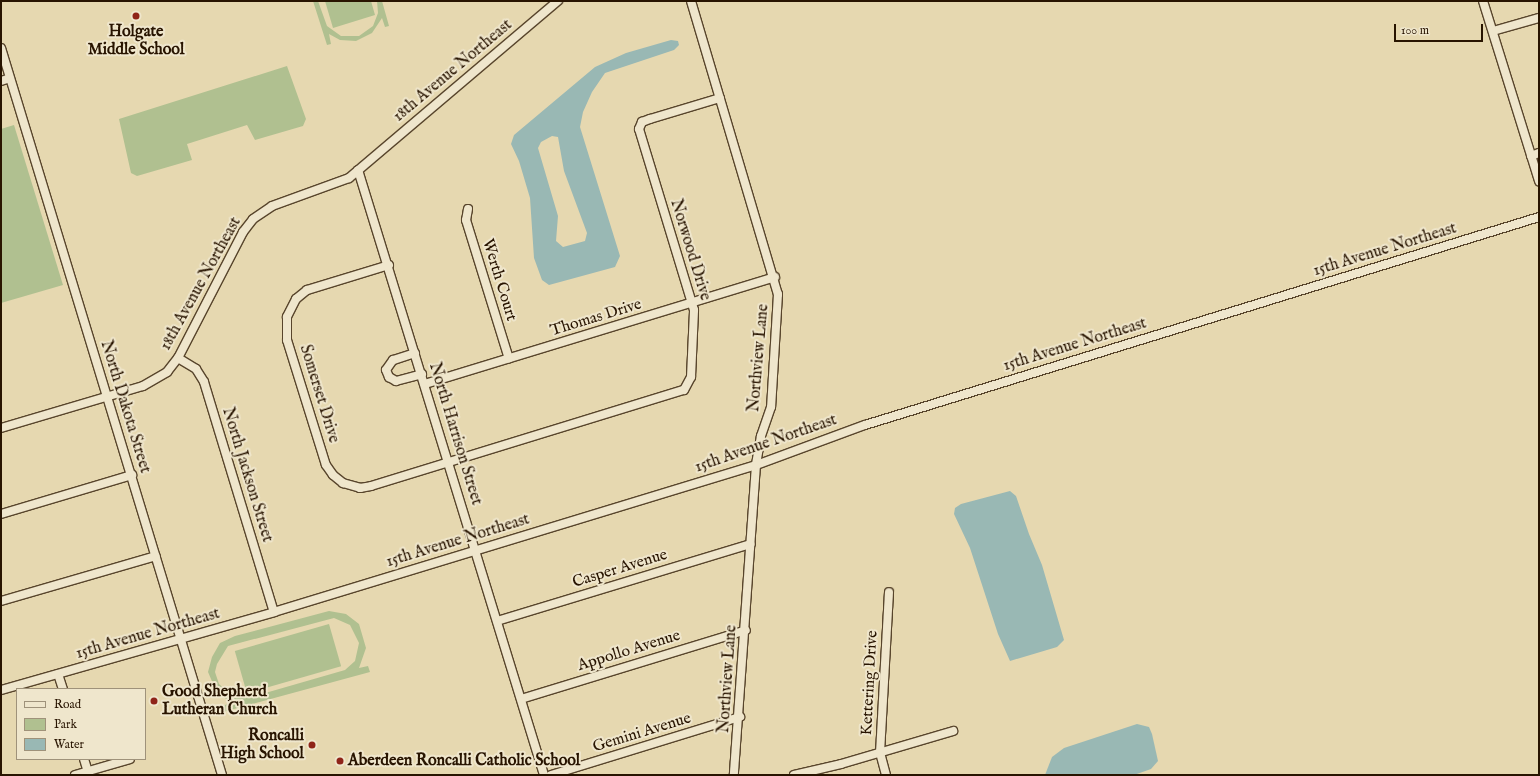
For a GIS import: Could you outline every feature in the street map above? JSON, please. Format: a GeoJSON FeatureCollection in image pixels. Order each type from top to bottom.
{"type":"FeatureCollection","features":[{"type":"Feature","properties":{"kind":"street","name":"18th Avenue Northeast"},"geometry":{"type":"LineString","coordinates":[[1,428],[107,397],[158,379],[178,358],[243,232],[253,219],[276,204],[343,182],[558,1]]}},
{"type":"Feature","properties":{"kind":"street","name":"Northview Lane"},"geometry":{"type":"LineString","coordinates":[[690,1],[775,277],[778,294],[771,407],[761,436],[756,465],[740,717],[734,775]]}},
{"type":"Feature","properties":{"kind":"street"},"geometry":{"type":"LineString","coordinates":[[1484,1],[1493,32],[1535,154],[1539,181]]}},
{"type":"Feature","properties":{"kind":"street"},"geometry":{"type":"LineString","coordinates":[[1493,32],[1539,18]]}},
{"type":"Feature","properties":{"kind":"street","name":"North Dakota Street"},"geometry":{"type":"LineString","coordinates":[[1,48],[222,775]]}},
{"type":"Feature","properties":{"kind":"street"},"geometry":{"type":"LineString","coordinates":[[1,81],[10,78]]}},
{"type":"Feature","properties":{"kind":"street","name":"Norwood Drive"},"geometry":{"type":"LineString","coordinates":[[449,463],[684,390],[691,377],[695,315],[639,129],[642,122],[720,98]]}},
{"type":"Feature","properties":{"kind":"street","name":"North Harrison Street"},"geometry":{"type":"LineString","coordinates":[[358,170],[389,265],[544,775]]}},
{"type":"Feature","properties":{"kind":"street","name":"Werth Court"},"geometry":{"type":"LineString","coordinates":[[468,208],[466,220],[509,359]]}},
{"type":"Feature","properties":{"kind":"street","name":"15th Avenue Northeast"},"geometry":{"type":"LineString","coordinates":[[1,690],[274,612],[756,465],[865,425],[1539,217]]}},
{"type":"Feature","properties":{"kind":"street","name":"Somerset Drive"},"geometry":{"type":"LineString","coordinates":[[389,265],[314,288],[301,294],[291,305],[287,317],[287,340],[326,465],[338,480],[348,485],[371,486],[449,463]]}},
{"type":"Feature","properties":{"kind":"street","name":"Thomas Drive"},"geometry":{"type":"LineString","coordinates":[[425,384],[775,277]]}},
{"type":"Feature","properties":{"kind":"street"},"geometry":{"type":"LineString","coordinates":[[415,353],[393,360],[386,370],[389,377],[396,381],[422,374]]}},
{"type":"Feature","properties":{"kind":"street","name":"North Jackson Street"},"geometry":{"type":"LineString","coordinates":[[178,358],[196,368],[204,382],[274,612]]}},
{"type":"Feature","properties":{"kind":"street"},"geometry":{"type":"LineString","coordinates":[[1,514],[132,475]]}},
{"type":"Feature","properties":{"kind":"street","name":"Casper Avenue"},"geometry":{"type":"LineString","coordinates":[[497,621],[751,544]]}},
{"type":"Feature","properties":{"kind":"street"},"geometry":{"type":"LineString","coordinates":[[1,601],[156,556]]}},
{"type":"Feature","properties":{"kind":"street","name":"Kettering Drive"},"geometry":{"type":"LineString","coordinates":[[886,775],[880,754],[889,592]]}},
{"type":"Feature","properties":{"kind":"street","name":"Appollo Avenue"},"geometry":{"type":"LineString","coordinates":[[521,699],[746,630]]}},
{"type":"Feature","properties":{"kind":"street"},"geometry":{"type":"LineString","coordinates":[[58,674],[63,688]]}},
{"type":"Feature","properties":{"kind":"street","name":"Gemini Avenue"},"geometry":{"type":"LineString","coordinates":[[551,775],[740,717]]}},
{"type":"Feature","properties":{"kind":"street"},"geometry":{"type":"LineString","coordinates":[[794,775],[880,754],[953,731]]}},
{"type":"Feature","properties":{"kind":"street"},"geometry":{"type":"LineString","coordinates":[[84,760],[88,773]]}},
{"type":"Feature","properties":{"kind":"street"},"geometry":{"type":"LineString","coordinates":[[75,775],[88,773],[127,760]]}},
{"type":"Feature","properties":{"kind":"green space"},"geometry":{"type":"Polygon","coordinates":[[[313,1],[318,1],[327,26],[341,36],[359,36],[373,26],[378,13],[377,1],[382,1],[389,26],[385,27],[382,18],[372,33],[356,41],[340,40],[329,34],[331,44],[327,45],[313,1]]]}},
{"type":"Feature","properties":{"kind":"green space"},"geometry":{"type":"Polygon","coordinates":[[[325,1],[371,1],[375,15],[333,28],[325,1]]]}},
{"type":"Feature","properties":{"kind":"green space"},"geometry":{"type":"Polygon","coordinates":[[[287,66],[306,119],[303,126],[255,140],[247,125],[187,144],[192,160],[137,176],[131,173],[119,119],[287,66]]]}},
{"type":"Feature","properties":{"kind":"green space"},"geometry":{"type":"Polygon","coordinates":[[[14,125],[63,285],[1,303],[1,129],[14,125]]]}},
{"type":"Feature","properties":{"kind":"green space"},"geometry":{"type":"Polygon","coordinates":[[[329,611],[346,614],[359,624],[366,648],[359,668],[368,666],[370,672],[223,712],[221,706],[232,703],[217,693],[208,672],[212,657],[220,643],[235,636],[329,611]],[[334,618],[228,646],[217,664],[215,672],[219,684],[231,695],[248,698],[345,670],[355,661],[359,643],[350,625],[334,618]]]}},
{"type":"Feature","properties":{"kind":"green space"},"geometry":{"type":"Polygon","coordinates":[[[329,624],[341,666],[247,693],[235,651],[329,624]]]}},
{"type":"Feature","properties":{"kind":"water"},"geometry":{"type":"Polygon","coordinates":[[[671,40],[678,41],[679,45],[674,50],[605,73],[592,92],[583,112],[580,127],[620,256],[615,267],[549,285],[542,280],[534,258],[530,198],[519,161],[511,144],[514,135],[595,67],[626,53],[671,40]],[[552,136],[541,142],[538,148],[558,216],[556,241],[563,247],[585,241],[587,233],[564,171],[558,137],[552,136]]]}},
{"type":"Feature","properties":{"kind":"water"},"geometry":{"type":"Polygon","coordinates":[[[1010,491],[1016,496],[1029,534],[1042,565],[1064,640],[1057,647],[1010,661],[998,634],[970,548],[954,514],[955,508],[961,504],[1010,491]]]}},
{"type":"Feature","properties":{"kind":"water"},"geometry":{"type":"Polygon","coordinates":[[[1137,724],[1149,727],[1152,734],[1158,761],[1151,769],[1134,775],[1045,775],[1052,757],[1064,748],[1137,724]]]}},
{"type":"Feature","properties":{"kind":"place","name":"Holgate Middle School"},"geometry":{"type":"Point","coordinates":[136,16]}},
{"type":"Feature","properties":{"kind":"place","name":"Good Shepherd Lutheran Church"},"geometry":{"type":"Point","coordinates":[154,701]}},
{"type":"Feature","properties":{"kind":"place","name":"Roncalli High School"},"geometry":{"type":"Point","coordinates":[312,745]}},
{"type":"Feature","properties":{"kind":"place","name":"Aberdeen Roncalli Catholic School"},"geometry":{"type":"Point","coordinates":[340,761]}}]}
